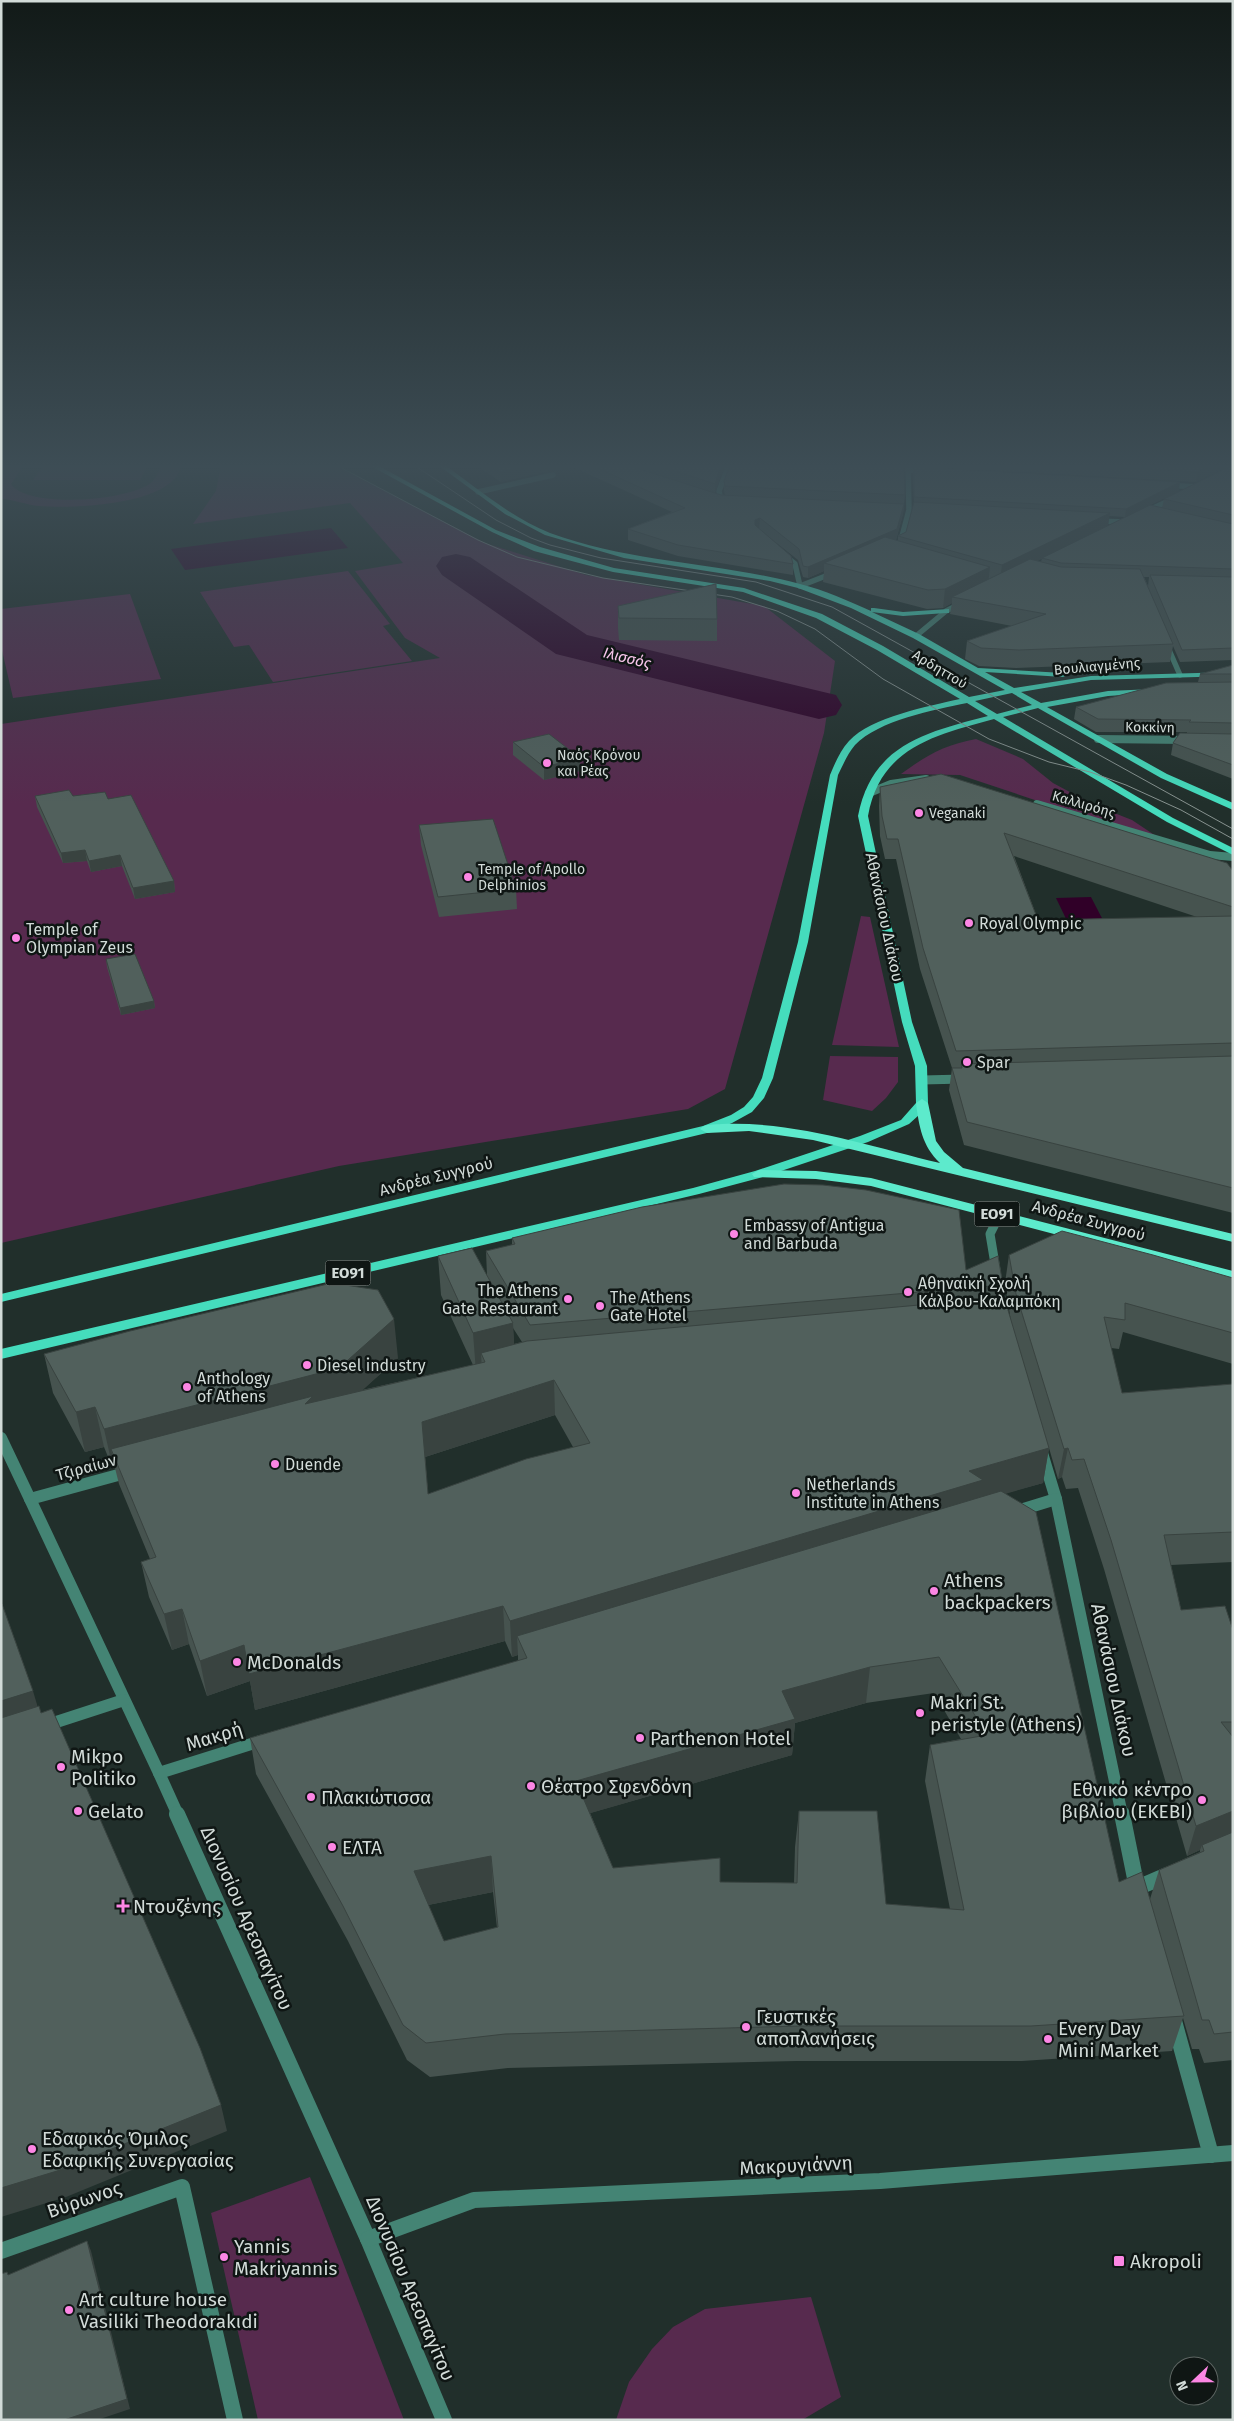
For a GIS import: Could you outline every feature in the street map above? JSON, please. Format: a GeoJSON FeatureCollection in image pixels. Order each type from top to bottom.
{"type":"FeatureCollection","features":[{"type":"Feature","properties":{"kind":"highway"},"geometry":{"type":"LineString","coordinates":[[922,1103],[930,1146],[950,1165],[964,1174]]}},
{"type":"Feature","properties":{"kind":"highway","name":"Ανδρέα Συγγρού"},"geometry":{"type":"LineString","coordinates":[[707,1129],[749,1127],[779,1130],[1233,1238]]}},
{"type":"Feature","properties":{"kind":"highway","name":"Ανδρέα Συγγρού"},"geometry":{"type":"LineString","coordinates":[[759,1174],[816,1174],[871,1182],[1233,1276]]}},
{"type":"Feature","properties":{"kind":"main road","name":"Αρδηττού"},"geometry":{"type":"LineString","coordinates":[[665,578],[744,590],[819,616],[880,648],[965,700]]}},
{"type":"Feature","properties":{"kind":"main road","name":"Αρδηττού"},"geometry":{"type":"LineString","coordinates":[[766,578],[800,586],[854,606],[916,636],[1012,691]]}},
{"type":"Feature","properties":{"kind":"main road"},"geometry":{"type":"LineString","coordinates":[[854,606],[903,614],[946,611]]}},
{"type":"Feature","properties":{"kind":"main road"},"geometry":{"type":"LineString","coordinates":[[974,668],[1050,675],[1115,676]]}},
{"type":"Feature","properties":{"kind":"main road","name":"Βουλιαγμένης"},"geometry":{"type":"LineString","coordinates":[[965,700],[1075,680],[1115,676],[1233,674]]}},
{"type":"Feature","properties":{"kind":"main road"},"geometry":{"type":"LineString","coordinates":[[1012,691],[1164,776],[1233,807]]}},
{"type":"Feature","properties":{"kind":"main road","name":"Βουλιαγμένης"},"geometry":{"type":"LineString","coordinates":[[993,717],[1038,705],[1101,694],[1165,691]]}},
{"type":"Feature","properties":{"kind":"main road","name":"Καλλιρόης"},"geometry":{"type":"LineString","coordinates":[[965,700],[1170,820],[1233,852]]}},
{"type":"Feature","properties":{"kind":"main road"},"geometry":{"type":"LineString","coordinates":[[707,1129],[744,1112],[758,1098],[765,1082],[792,994],[834,775],[843,756],[853,742],[869,730],[894,718],[965,700]]}},
{"type":"Feature","properties":{"kind":"main road","name":"Αθανάσιου Διάκου"},"geometry":{"type":"LineString","coordinates":[[922,1103],[921,1066],[907,1022],[863,816],[864,804],[877,778],[889,764],[914,742],[938,732],[993,717]]}},
{"type":"Feature","properties":{"kind":"main road"},"geometry":{"type":"LineString","coordinates":[[847,1145],[905,1122],[922,1103]]}},
{"type":"Feature","properties":{"kind":"main road","name":"Ανδρέα Συγγρού"},"geometry":{"type":"LineString","coordinates":[[1,1298],[707,1129]]}},
{"type":"Feature","properties":{"kind":"main road","name":"Ανδρέα Συγγρού"},"geometry":{"type":"LineString","coordinates":[[1,1354],[462,1251],[759,1174],[847,1145]]}},
{"type":"Feature","properties":{"kind":"street"},"geometry":{"type":"LineString","coordinates":[[798,578],[800,586],[820,578]]}},
{"type":"Feature","properties":{"kind":"street"},"geometry":{"type":"LineString","coordinates":[[916,636],[946,611],[970,600]]}},
{"type":"Feature","properties":{"kind":"street"},"geometry":{"type":"LineString","coordinates":[[1162,633],[1180,674]]}},
{"type":"Feature","properties":{"kind":"street","name":"Κοκκίνη"},"geometry":{"type":"LineString","coordinates":[[1098,739],[1194,740]]}},
{"type":"Feature","properties":{"kind":"street"},"geometry":{"type":"LineString","coordinates":[[869,793],[904,781],[936,779]]}},
{"type":"Feature","properties":{"kind":"street","name":"Καλλιρόης"},"geometry":{"type":"LineString","coordinates":[[1032,803],[1210,854],[1233,857]]}},
{"type":"Feature","properties":{"kind":"street"},"geometry":{"type":"LineString","coordinates":[[922,1080],[973,1079]]}},
{"type":"Feature","properties":{"kind":"street"},"geometry":{"type":"LineString","coordinates":[[997,1279],[990,1234],[1000,1214]]}},
{"type":"Feature","properties":{"kind":"street","name":"Διονυσίου Αρεοπαγίτου"},"geometry":{"type":"LineString","coordinates":[[1,1438],[159,1773],[368,2239],[444,2420]]}},
{"type":"Feature","properties":{"kind":"street","name":"Αθανάσιου Διάκου"},"geometry":{"type":"LineString","coordinates":[[1040,1444],[1056,1499],[1142,1907]]}},
{"type":"Feature","properties":{"kind":"street","name":"Τζιραίων"},"geometry":{"type":"LineString","coordinates":[[30,1499],[145,1468]]}},
{"type":"Feature","properties":{"kind":"street"},"geometry":{"type":"LineString","coordinates":[[1008,1514],[1056,1499]]}},
{"type":"Feature","properties":{"kind":"street"},"geometry":{"type":"LineString","coordinates":[[28,1731],[124,1700]]}},
{"type":"Feature","properties":{"kind":"street","name":"Μακρή"},"geometry":{"type":"LineString","coordinates":[[159,1773],[273,1738]]}},
{"type":"Feature","properties":{"kind":"street"},"geometry":{"type":"LineString","coordinates":[[1137,1888],[1180,1869]]}},
{"type":"Feature","properties":{"kind":"street"},"geometry":{"type":"LineString","coordinates":[[1169,2003],[1211,2155]]}},
{"type":"Feature","properties":{"kind":"street","name":"Μακρυγιάννη"},"geometry":{"type":"LineString","coordinates":[[368,2239],[474,2200],[880,2180],[1233,2154]]}},
{"type":"Feature","properties":{"kind":"street","name":"Βύρωνος"},"geometry":{"type":"LineString","coordinates":[[1,2251],[182,2188],[235,2420]]}},
{"type":"Feature","properties":{"kind":"shaded area"},"geometry":{"type":"Polygon","coordinates":[[[299,578],[354,578],[390,624],[383,626],[412,661],[273,682],[249,645],[234,647],[200,592],[299,578]]]}},
{"type":"Feature","properties":{"kind":"shaded area"},"geometry":{"type":"Polygon","coordinates":[[[360,578],[603,578],[764,606],[835,661],[824,733],[725,1089],[688,1109],[339,1166],[1,1243],[1,724],[440,658],[405,638],[360,578]]]}},
{"type":"Feature","properties":{"kind":"shaded area"},"geometry":{"type":"Polygon","coordinates":[[[130,594],[161,679],[13,698],[1,646],[1,609],[130,594]]]}},
{"type":"Feature","properties":{"kind":"shaded area"},"geometry":{"type":"Polygon","coordinates":[[[976,739],[1023,759],[1053,783],[1094,805],[1132,820],[1156,836],[1149,838],[960,775],[901,774],[936,752],[954,744],[976,739]]]}},
{"type":"Feature","properties":{"kind":"shaded area"},"geometry":{"type":"Polygon","coordinates":[[[1091,897],[1106,926],[1070,927],[1056,898],[1091,897]]]}},
{"type":"Feature","properties":{"kind":"shaded area"},"geometry":{"type":"Polygon","coordinates":[[[861,916],[870,917],[899,1047],[832,1045],[861,916]]]}},
{"type":"Feature","properties":{"kind":"shaded area"},"geometry":{"type":"Polygon","coordinates":[[[830,1056],[898,1057],[898,1082],[886,1098],[872,1111],[823,1100],[830,1056]]]}},
{"type":"Feature","properties":{"kind":"shaded area"},"geometry":{"type":"Polygon","coordinates":[[[310,2177],[404,2420],[258,2420],[211,2213],[310,2177]]]}},
{"type":"Feature","properties":{"kind":"shaded area"},"geometry":{"type":"Polygon","coordinates":[[[811,2297],[841,2397],[802,2420],[616,2420],[629,2382],[652,2349],[673,2327],[705,2309],[811,2297]]]}},
{"type":"Feature","properties":{"kind":"building"},"geometry":{"type":"Polygon","coordinates":[[[882,578],[968,578],[945,589],[928,590],[882,578]]]}},
{"type":"Feature","properties":{"kind":"building"},"geometry":{"type":"Polygon","coordinates":[[[991,578],[1144,578],[1173,644],[1019,650],[981,648],[967,641],[1046,614],[952,597],[991,578]]]}},
{"type":"Feature","properties":{"kind":"building"},"geometry":{"type":"Polygon","coordinates":[[[1151,578],[1233,578],[1233,648],[1182,650],[1151,578]]]}},
{"type":"Feature","properties":{"kind":"building"},"geometry":{"type":"Polygon","coordinates":[[[716,584],[717,619],[619,618],[618,606],[716,584]]]}},
{"type":"Feature","properties":{"kind":"building"},"geometry":{"type":"Polygon","coordinates":[[[1233,665],[1233,674],[1200,674],[1233,665]]]}},
{"type":"Feature","properties":{"kind":"building"},"geometry":{"type":"Polygon","coordinates":[[[1233,682],[1233,723],[1189,722],[1191,720],[1098,719],[1076,707],[1166,683],[1233,682]]]}},
{"type":"Feature","properties":{"kind":"building"},"geometry":{"type":"Polygon","coordinates":[[[1180,733],[1233,734],[1233,765],[1173,743],[1180,733]]]}},
{"type":"Feature","properties":{"kind":"building"},"geometry":{"type":"Polygon","coordinates":[[[549,734],[580,758],[544,767],[513,742],[549,734]]]}},
{"type":"Feature","properties":{"kind":"building"},"geometry":{"type":"Polygon","coordinates":[[[941,774],[1227,863],[1233,871],[1233,907],[1004,833],[1038,920],[1233,916],[1233,1043],[956,1051],[923,948],[898,839],[887,839],[882,816],[880,787],[941,774]]]}},
{"type":"Feature","properties":{"kind":"building"},"geometry":{"type":"Polygon","coordinates":[[[69,790],[73,796],[105,792],[108,799],[131,795],[174,881],[133,888],[120,855],[89,861],[85,850],[61,853],[35,796],[69,790]]]}},
{"type":"Feature","properties":{"kind":"building","name":"Temple of Apollo Delphinios"},"geometry":{"type":"Polygon","coordinates":[[[493,819],[516,889],[438,897],[419,825],[493,819]]]}},
{"type":"Feature","properties":{"kind":"building"},"geometry":{"type":"Polygon","coordinates":[[[135,954],[154,1001],[120,1008],[106,959],[135,954]]]}},
{"type":"Feature","properties":{"kind":"building"},"geometry":{"type":"Polygon","coordinates":[[[1233,1056],[1233,1188],[967,1122],[952,1068],[962,1068],[961,1064],[1233,1056]]]}},
{"type":"Feature","properties":{"kind":"building"},"geometry":{"type":"Polygon","coordinates":[[[784,1184],[823,1185],[866,1190],[959,1210],[966,1270],[998,1256],[1003,1285],[530,1325],[486,1251],[515,1244],[512,1238],[642,1207],[784,1184]]]}},
{"type":"Feature","properties":{"kind":"building"},"geometry":{"type":"Polygon","coordinates":[[[1062,1231],[1233,1278],[1233,1333],[1125,1303],[1125,1320],[1104,1317],[1122,1393],[1233,1384],[1233,1532],[1164,1535],[1181,1610],[1225,1606],[1233,1630],[1233,1722],[1221,1722],[1233,1737],[1233,1811],[1196,1826],[1111,1540],[1084,1459],[1072,1460],[1068,1448],[1064,1449],[1016,1294],[1009,1255],[1062,1231]]]}},
{"type":"Feature","properties":{"kind":"building"},"geometry":{"type":"Polygon","coordinates":[[[472,1248],[513,1323],[473,1333],[438,1256],[472,1248]]]}},
{"type":"Feature","properties":{"kind":"building"},"geometry":{"type":"Polygon","coordinates":[[[332,1283],[378,1290],[394,1319],[339,1368],[104,1429],[95,1407],[76,1412],[44,1354],[130,1331],[332,1283]]]}},
{"type":"Feature","properties":{"kind":"building"},"geometry":{"type":"Polygon","coordinates":[[[1006,1297],[1008,1310],[1049,1448],[969,1471],[983,1480],[510,1621],[503,1606],[249,1674],[244,1645],[200,1661],[182,1609],[164,1614],[141,1562],[156,1557],[111,1449],[313,1396],[305,1404],[485,1362],[481,1353],[527,1341],[1006,1297]],[[554,1380],[422,1422],[428,1494],[526,1459],[590,1443],[554,1380]]]}},
{"type":"Feature","properties":{"kind":"building"},"geometry":{"type":"Polygon","coordinates":[[[1001,1491],[1036,1512],[1119,1882],[1142,1872],[1184,2016],[1031,2026],[801,2026],[505,2034],[426,2043],[403,2025],[343,1906],[250,1738],[527,1658],[517,1636],[1001,1491]],[[939,1657],[870,1667],[782,1691],[795,1719],[576,1781],[613,1868],[720,1858],[720,1882],[797,1883],[799,1811],[877,1811],[886,1904],[964,1910],[930,1745],[987,1735],[939,1657]],[[491,1856],[414,1871],[444,1941],[498,1927],[491,1856]]]}},
{"type":"Feature","properties":{"kind":"building"},"geometry":{"type":"Polygon","coordinates":[[[1,1604],[33,1691],[1,1701],[1,1604]]]}},
{"type":"Feature","properties":{"kind":"building"},"geometry":{"type":"Polygon","coordinates":[[[39,1706],[41,1713],[52,1709],[200,2048],[221,2105],[57,2171],[1,2188],[1,1718],[39,1706]]]}},
{"type":"Feature","properties":{"kind":"building"},"geometry":{"type":"Polygon","coordinates":[[[1233,1832],[1233,2032],[1214,2034],[1209,2020],[1202,2020],[1159,1870],[1204,1851],[1202,1845],[1233,1832]]]}},
{"type":"Feature","properties":{"kind":"building"},"geometry":{"type":"Polygon","coordinates":[[[87,2241],[127,2399],[64,2420],[1,2420],[1,2274],[7,2272],[8,2275],[87,2241]]]}},
{"type":"Feature","properties":{"kind":"waterway","name":"Ιλισσός"},"geometry":{"type":"LineString","coordinates":[[474,578],[572,645],[819,705]]}},
{"type":"Feature","properties":{"kind":"tram line"},"geometry":{"type":"LineString","coordinates":[[603,578],[732,597],[777,611],[815,629],[883,679],[989,739],[1049,762],[1090,772],[1126,785],[1181,810],[1233,839]]}},
{"type":"Feature","properties":{"kind":"tram line"},"geometry":{"type":"LineString","coordinates":[[730,578],[756,582],[832,607],[1233,829]]}},
{"type":"Feature","properties":{"kind":"place","name":"Ναός Κρόνου και Ρέας"},"geometry":{"type":"Point","coordinates":[547,763]}},
{"type":"Feature","properties":{"kind":"place","name":"Veganaki"},"geometry":{"type":"Point","coordinates":[919,813]}},
{"type":"Feature","properties":{"kind":"place","name":"Temple of Apollo Delphinios"},"geometry":{"type":"Point","coordinates":[468,877]}},
{"type":"Feature","properties":{"kind":"place","name":"Royal Olympic"},"geometry":{"type":"Point","coordinates":[969,923]}},
{"type":"Feature","properties":{"kind":"place","name":"Temple of Olympian Zeus"},"geometry":{"type":"Point","coordinates":[16,938]}},
{"type":"Feature","properties":{"kind":"place","name":"Spar"},"geometry":{"type":"Point","coordinates":[967,1062]}},
{"type":"Feature","properties":{"kind":"place","name":"Embassy of Antigua and Barbuda"},"geometry":{"type":"Point","coordinates":[734,1234]}},
{"type":"Feature","properties":{"kind":"place","name":"Αθηναϊκή Σχολή Κάλβου-Καλαμπόκη"},"geometry":{"type":"Point","coordinates":[908,1292]}},
{"type":"Feature","properties":{"kind":"place","name":"The Athens Gate Restaurant"},"geometry":{"type":"Point","coordinates":[568,1299]}},
{"type":"Feature","properties":{"kind":"place","name":"The Athens Gate Hotel"},"geometry":{"type":"Point","coordinates":[600,1306]}},
{"type":"Feature","properties":{"kind":"place","name":"Diesel industry"},"geometry":{"type":"Point","coordinates":[307,1365]}},
{"type":"Feature","properties":{"kind":"place","name":"Anthology of Athens"},"geometry":{"type":"Point","coordinates":[187,1387]}},
{"type":"Feature","properties":{"kind":"place","name":"Duende"},"geometry":{"type":"Point","coordinates":[275,1464]}},
{"type":"Feature","properties":{"kind":"place","name":"Netherlands Institute in Athens"},"geometry":{"type":"Point","coordinates":[796,1493]}},
{"type":"Feature","properties":{"kind":"place","name":"Athens backpackers"},"geometry":{"type":"Point","coordinates":[934,1591]}},
{"type":"Feature","properties":{"kind":"place","name":"McDonalds"},"geometry":{"type":"Point","coordinates":[237,1662]}},
{"type":"Feature","properties":{"kind":"place","name":"Makri St. peristyle (Athens)"},"geometry":{"type":"Point","coordinates":[920,1713]}},
{"type":"Feature","properties":{"kind":"place","name":"Parthenon Hotel"},"geometry":{"type":"Point","coordinates":[640,1738]}},
{"type":"Feature","properties":{"kind":"place","name":"Mikpo Politiko"},"geometry":{"type":"Point","coordinates":[61,1767]}},
{"type":"Feature","properties":{"kind":"place","name":"Θέατρο Σφενδόνη"},"geometry":{"type":"Point","coordinates":[531,1786]}},
{"type":"Feature","properties":{"kind":"place","name":"Πλακιώτισσα"},"geometry":{"type":"Point","coordinates":[311,1797]}},
{"type":"Feature","properties":{"kind":"place","name":"Εθνικό κέντρο βιβλίου (ΕΚΕΒΙ)"},"geometry":{"type":"Point","coordinates":[1202,1800]}},
{"type":"Feature","properties":{"kind":"place","name":"Gelato"},"geometry":{"type":"Point","coordinates":[78,1811]}},
{"type":"Feature","properties":{"kind":"place","name":"ΕΛΤΑ"},"geometry":{"type":"Point","coordinates":[332,1847]}},
{"type":"Feature","properties":{"kind":"place","name":"Ντουζένης"},"geometry":{"type":"Point","coordinates":[123,1906]}},
{"type":"Feature","properties":{"kind":"place","name":"Γευστικές αποπλανήσεις"},"geometry":{"type":"Point","coordinates":[746,2027]}},
{"type":"Feature","properties":{"kind":"place","name":"Every Day Mini Market"},"geometry":{"type":"Point","coordinates":[1048,2039]}},
{"type":"Feature","properties":{"kind":"place","name":"Εδαφικός Όμιλος Εδαφικής Συνεργασίας"},"geometry":{"type":"Point","coordinates":[32,2149]}},
{"type":"Feature","properties":{"kind":"place","name":"Yannis Makriyannis"},"geometry":{"type":"Point","coordinates":[224,2257]}},
{"type":"Feature","properties":{"kind":"place","name":"Akropoli"},"geometry":{"type":"Point","coordinates":[1119,2261]}},
{"type":"Feature","properties":{"kind":"place","name":"Art culture house Vasiliki Theodorakιdi"},"geometry":{"type":"Point","coordinates":[69,2310]}}]}
